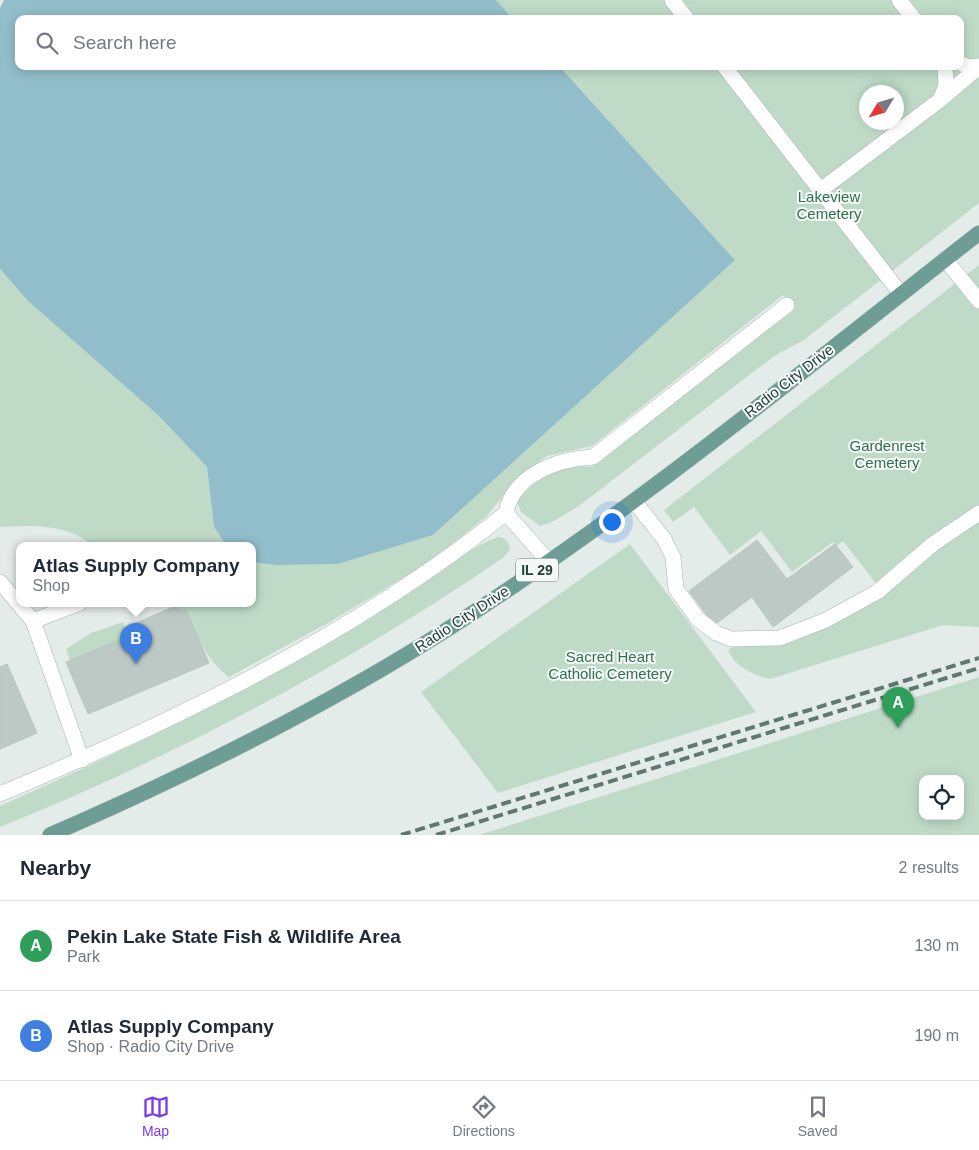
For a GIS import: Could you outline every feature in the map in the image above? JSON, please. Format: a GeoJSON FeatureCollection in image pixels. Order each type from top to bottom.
{"type":"FeatureCollection","features":[{"type":"Feature","properties":{"kind":"main road","name":"Radio City Drive"},"geometry":{"type":"LineString","coordinates":[[50,835],[169,782],[310,710],[448,629],[549,562],[634,501],[979,233]]}},
{"type":"Feature","properties":{"kind":"lane"},"geometry":{"type":"LineString","coordinates":[[672,0],[684,15]]}},
{"type":"Feature","properties":{"kind":"lane"},"geometry":{"type":"LineString","coordinates":[[899,0],[911,15]]}},
{"type":"Feature","properties":{"kind":"lane"},"geometry":{"type":"LineString","coordinates":[[964,65],[968,67],[979,66]]}},
{"type":"Feature","properties":{"kind":"lane"},"geometry":{"type":"LineString","coordinates":[[822,189],[940,100],[979,66]]}},
{"type":"Feature","properties":{"kind":"lane"},"geometry":{"type":"LineString","coordinates":[[727,70],[822,189],[901,294]]}},
{"type":"Feature","properties":{"kind":"lane"},"geometry":{"type":"LineString","coordinates":[[940,100],[946,86],[945,70]]}},
{"type":"Feature","properties":{"kind":"lane"},"geometry":{"type":"LineString","coordinates":[[945,259],[979,301]]}},
{"type":"Feature","properties":{"kind":"lane"},"geometry":{"type":"LineString","coordinates":[[0,794],[82,760],[233,687],[321,637],[417,578],[463,548],[506,513],[508,502],[514,490],[528,479],[548,466],[578,458],[592,457],[787,305]]}},
{"type":"Feature","properties":{"kind":"lane"},"geometry":{"type":"LineString","coordinates":[[634,501],[664,539],[674,557],[676,589],[698,619],[716,633],[731,639],[780,638],[826,620],[877,592],[933,544],[979,513]]}},
{"type":"Feature","properties":{"kind":"lane"},"geometry":{"type":"LineString","coordinates":[[506,513],[549,562]]}},
{"type":"Feature","properties":{"kind":"lane"},"geometry":{"type":"LineString","coordinates":[[0,582],[16,601]]}},
{"type":"Feature","properties":{"kind":"lane"},"geometry":{"type":"LineString","coordinates":[[21,607],[33,621],[82,760]]}},
{"type":"Feature","properties":{"kind":"lane"},"geometry":{"type":"LineString","coordinates":[[33,621],[70,607]]}},
{"type":"Feature","properties":{"kind":"green space","name":"Lakeview Cemetery"},"geometry":{"type":"Polygon","coordinates":[[[496,0],[979,0],[979,203],[804,340],[776,355],[579,506],[552,522],[540,526],[521,512],[517,502],[535,483],[556,471],[573,466],[593,466],[794,310],[783,295],[592,446],[547,456],[527,471],[511,486],[487,516],[428,563],[328,623],[229,677],[208,655],[198,638],[186,610],[182,612],[180,607],[256,607],[256,563],[275,565],[601,380],[735,260],[563,70],[964,70],[964,15],[509,15],[496,0]]]}},
{"type":"Feature","properties":{"kind":"green space","name":"Gardenrest Cemetery"},"geometry":{"type":"Polygon","coordinates":[[[979,265],[979,627],[943,625],[770,679],[746,670],[731,657],[728,651],[734,646],[759,642],[882,591],[843,541],[837,546],[833,542],[792,572],[761,531],[730,555],[694,507],[673,522],[664,510],[979,265]]]}},
{"type":"Feature","properties":{"kind":"green space"},"geometry":{"type":"Polygon","coordinates":[[[0,269],[28,301],[159,416],[207,467],[214,527],[224,542],[88,542],[70,533],[48,527],[0,527],[0,269]]]}},
{"type":"Feature","properties":{"kind":"green space"},"geometry":{"type":"Polygon","coordinates":[[[498,537],[505,539],[510,547],[504,557],[384,635],[259,706],[195,739],[131,770],[0,827],[0,806],[212,706],[294,662],[403,597],[469,551],[498,537]]]}},
{"type":"Feature","properties":{"kind":"green space","name":"Sacred Heart Catholic Cemetery"},"geometry":{"type":"Polygon","coordinates":[[[630,544],[756,712],[498,793],[421,692],[630,544]]]}},
{"type":"Feature","properties":{"kind":"green space"},"geometry":{"type":"Polygon","coordinates":[[[123,622],[125,628],[122,629],[126,637],[70,660],[66,649],[91,633],[123,622]]]}},
{"type":"Feature","properties":{"kind":"green space"},"geometry":{"type":"Polygon","coordinates":[[[979,677],[979,835],[479,835],[979,677]]]}},
{"type":"Feature","properties":{"kind":"water"},"geometry":{"type":"Polygon","coordinates":[[[4,0],[496,0],[509,15],[15,15],[15,70],[563,70],[735,260],[433,535],[337,564],[275,565],[256,563],[256,542],[224,542],[214,527],[207,467],[159,416],[28,301],[0,269],[0,8],[4,0]]]}},
{"type":"Feature","properties":{"kind":"building"},"geometry":{"type":"Polygon","coordinates":[[[757,540],[787,579],[835,544],[853,567],[773,627],[752,597],[714,625],[689,591],[757,540]]]}},
{"type":"Feature","properties":{"kind":"building"},"geometry":{"type":"Polygon","coordinates":[[[173,607],[179,607],[182,612],[186,610],[209,663],[88,714],[66,662],[126,637],[122,629],[173,607]]]}},
{"type":"Feature","properties":{"kind":"building"},"geometry":{"type":"Polygon","coordinates":[[[7,664],[37,733],[0,749],[0,667],[7,664]]]}},
{"type":"Feature","properties":{"kind":"railway"},"geometry":{"type":"LineString","coordinates":[[401,835],[979,658]]}},
{"type":"Feature","properties":{"kind":"railway"},"geometry":{"type":"LineString","coordinates":[[436,835],[979,668]]}},
{"type":"Feature","properties":{"kind":"place","name":"Atlas Supply Company"},"geometry":{"type":"Point","coordinates":[136,664]}},
{"type":"Feature","properties":{"kind":"place","name":"Pekin Lake State Fish & Wildlife Area"},"geometry":{"type":"Point","coordinates":[898,728]}}]}
